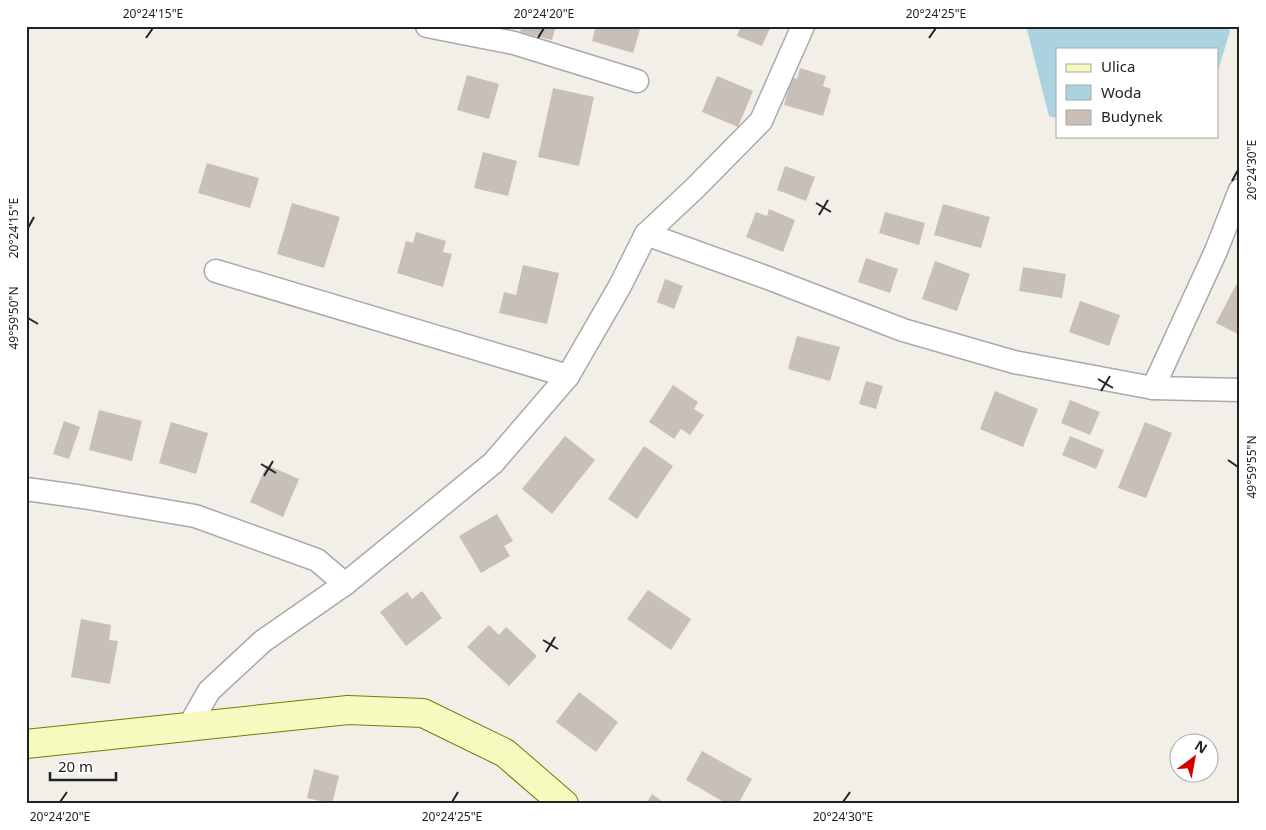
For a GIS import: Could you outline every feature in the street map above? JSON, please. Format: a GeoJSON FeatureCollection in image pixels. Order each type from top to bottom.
{"type":"FeatureCollection","features":[{"type":"Feature","properties":{"kind":"street"},"geometry":{"type":"LineString","coordinates":[[427,26],[514,43],[637,81]]}},
{"type":"Feature","properties":{"kind":"street"},"geometry":{"type":"LineString","coordinates":[[188,728],[209,691],[263,641],[344,584],[493,463],[568,376],[620,286],[646,234],[761,122],[803,26]]}},
{"type":"Feature","properties":{"kind":"street"},"geometry":{"type":"LineString","coordinates":[[1153,388],[1216,251],[1240,190]]}},
{"type":"Feature","properties":{"kind":"street"},"geometry":{"type":"LineString","coordinates":[[646,234],[903,330],[1014,362],[1153,388],[1240,390]]}},
{"type":"Feature","properties":{"kind":"street"},"geometry":{"type":"LineString","coordinates":[[216,271],[568,376]]}},
{"type":"Feature","properties":{"kind":"street"},"geometry":{"type":"LineString","coordinates":[[26,489],[195,516],[317,560],[344,584]]}},
{"type":"Feature","properties":{"kind":"street"},"geometry":{"type":"LineString","coordinates":[[26,744],[348,710],[423,713],[505,753],[564,804]]}},
{"type":"Feature","properties":{"kind":"water"},"geometry":{"type":"Polygon","coordinates":[[[1026,26],[1226,26],[1230,31],[1218,71],[1218,48],[1056,48],[1056,118],[1049,116],[1026,26]]]}},
{"type":"Feature","properties":{"kind":"building"},"geometry":{"type":"Polygon","coordinates":[[[522,26],[556,26],[552,40],[520,32],[522,26]]]}},
{"type":"Feature","properties":{"kind":"building"},"geometry":{"type":"Polygon","coordinates":[[[596,26],[641,26],[633,53],[592,41],[596,26]]]}},
{"type":"Feature","properties":{"kind":"building"},"geometry":{"type":"Polygon","coordinates":[[[741,26],[771,26],[762,46],[737,36],[741,26]]]}},
{"type":"Feature","properties":{"kind":"building"},"geometry":{"type":"Polygon","coordinates":[[[800,68],[826,76],[823,86],[831,89],[823,116],[784,105],[792,77],[797,79],[800,68]]]}},
{"type":"Feature","properties":{"kind":"building"},"geometry":{"type":"Polygon","coordinates":[[[467,75],[499,84],[489,119],[457,110],[467,75]]]}},
{"type":"Feature","properties":{"kind":"building"},"geometry":{"type":"Polygon","coordinates":[[[717,76],[753,91],[738,127],[702,112],[717,76]]]}},
{"type":"Feature","properties":{"kind":"building"},"geometry":{"type":"Polygon","coordinates":[[[553,88],[594,97],[579,166],[538,157],[553,88]]]}},
{"type":"Feature","properties":{"kind":"building"},"geometry":{"type":"Polygon","coordinates":[[[483,152],[517,161],[508,196],[474,188],[483,152]]]}},
{"type":"Feature","properties":{"kind":"building"},"geometry":{"type":"Polygon","coordinates":[[[207,163],[259,178],[250,208],[198,193],[207,163]]]}},
{"type":"Feature","properties":{"kind":"building"},"geometry":{"type":"Polygon","coordinates":[[[785,166],[815,177],[806,201],[777,190],[785,166]]]}},
{"type":"Feature","properties":{"kind":"building"},"geometry":{"type":"Polygon","coordinates":[[[292,203],[340,217],[324,268],[277,254],[292,203]]]}},
{"type":"Feature","properties":{"kind":"building"},"geometry":{"type":"Polygon","coordinates":[[[943,204],[990,217],[981,248],[934,235],[943,204]]]}},
{"type":"Feature","properties":{"kind":"building"},"geometry":{"type":"Polygon","coordinates":[[[769,209],[795,220],[783,252],[746,237],[756,212],[767,216],[769,209]]]}},
{"type":"Feature","properties":{"kind":"building"},"geometry":{"type":"Polygon","coordinates":[[[885,212],[925,223],[919,245],[879,233],[885,212]]]}},
{"type":"Feature","properties":{"kind":"building"},"geometry":{"type":"Polygon","coordinates":[[[416,232],[446,241],[443,252],[452,254],[443,287],[397,273],[406,241],[413,243],[416,232]]]}},
{"type":"Feature","properties":{"kind":"building"},"geometry":{"type":"Polygon","coordinates":[[[866,258],[898,269],[890,293],[858,282],[866,258]]]}},
{"type":"Feature","properties":{"kind":"building"},"geometry":{"type":"Polygon","coordinates":[[[935,261],[970,274],[957,311],[922,299],[935,261]]]}},
{"type":"Feature","properties":{"kind":"building"},"geometry":{"type":"Polygon","coordinates":[[[523,265],[559,273],[547,324],[499,313],[504,292],[516,295],[523,265]]]}},
{"type":"Feature","properties":{"kind":"building"},"geometry":{"type":"Polygon","coordinates":[[[1023,267],[1066,274],[1062,298],[1019,291],[1023,267]]]}},
{"type":"Feature","properties":{"kind":"building"},"geometry":{"type":"Polygon","coordinates":[[[665,279],[683,286],[674,309],[657,302],[665,279]]]}},
{"type":"Feature","properties":{"kind":"building"},"geometry":{"type":"Polygon","coordinates":[[[1236,285],[1240,287],[1240,335],[1216,323],[1236,285]]]}},
{"type":"Feature","properties":{"kind":"building"},"geometry":{"type":"Polygon","coordinates":[[[1080,301],[1120,315],[1109,346],[1069,332],[1080,301]]]}},
{"type":"Feature","properties":{"kind":"building"},"geometry":{"type":"Polygon","coordinates":[[[797,336],[840,347],[830,381],[788,369],[797,336]]]}},
{"type":"Feature","properties":{"kind":"building"},"geometry":{"type":"Polygon","coordinates":[[[866,381],[883,386],[876,409],[859,404],[866,381]]]}},
{"type":"Feature","properties":{"kind":"building"},"geometry":{"type":"Polygon","coordinates":[[[673,385],[698,402],[694,409],[704,415],[690,435],[681,429],[674,439],[649,422],[673,385]]]}},
{"type":"Feature","properties":{"kind":"building"},"geometry":{"type":"Polygon","coordinates":[[[995,391],[1038,409],[1023,447],[980,429],[995,391]]]}},
{"type":"Feature","properties":{"kind":"building"},"geometry":{"type":"Polygon","coordinates":[[[1070,400],[1100,412],[1090,435],[1061,423],[1070,400]]]}},
{"type":"Feature","properties":{"kind":"building"},"geometry":{"type":"Polygon","coordinates":[[[99,410],[142,421],[132,461],[89,450],[99,410]]]}},
{"type":"Feature","properties":{"kind":"building"},"geometry":{"type":"Polygon","coordinates":[[[64,421],[80,427],[69,459],[53,454],[64,421]]]}},
{"type":"Feature","properties":{"kind":"building"},"geometry":{"type":"Polygon","coordinates":[[[171,422],[208,433],[196,474],[159,463],[171,422]]]}},
{"type":"Feature","properties":{"kind":"building"},"geometry":{"type":"Polygon","coordinates":[[[1145,422],[1172,433],[1146,498],[1118,488],[1145,422]]]}},
{"type":"Feature","properties":{"kind":"building"},"geometry":{"type":"Polygon","coordinates":[[[565,436],[595,460],[552,514],[522,489],[565,436]]]}},
{"type":"Feature","properties":{"kind":"building"},"geometry":{"type":"Polygon","coordinates":[[[1070,436],[1104,450],[1096,469],[1062,455],[1070,436]]]}},
{"type":"Feature","properties":{"kind":"building"},"geometry":{"type":"Polygon","coordinates":[[[644,446],[673,466],[637,519],[608,499],[644,446]]]}},
{"type":"Feature","properties":{"kind":"building"},"geometry":{"type":"Polygon","coordinates":[[[267,465],[299,479],[283,517],[250,502],[267,465]]]}},
{"type":"Feature","properties":{"kind":"building"},"geometry":{"type":"Polygon","coordinates":[[[497,514],[513,541],[504,546],[510,556],[481,573],[459,536],[497,514]]]}},
{"type":"Feature","properties":{"kind":"building"},"geometry":{"type":"Polygon","coordinates":[[[648,590],[691,619],[671,650],[627,619],[648,590]]]}},
{"type":"Feature","properties":{"kind":"building"},"geometry":{"type":"Polygon","coordinates":[[[422,591],[442,618],[406,646],[380,612],[407,592],[412,599],[422,591]]]}},
{"type":"Feature","properties":{"kind":"building"},"geometry":{"type":"Polygon","coordinates":[[[81,619],[111,625],[109,640],[118,641],[110,684],[71,677],[81,619]]]}},
{"type":"Feature","properties":{"kind":"building"},"geometry":{"type":"Polygon","coordinates":[[[489,625],[499,635],[506,627],[537,656],[509,686],[467,647],[489,625]]]}},
{"type":"Feature","properties":{"kind":"building"},"geometry":{"type":"Polygon","coordinates":[[[579,692],[618,722],[596,752],[556,722],[579,692]]]}},
{"type":"Feature","properties":{"kind":"building"},"geometry":{"type":"Polygon","coordinates":[[[702,751],[752,779],[738,804],[727,804],[686,780],[702,751]]]}},
{"type":"Feature","properties":{"kind":"building"},"geometry":{"type":"Polygon","coordinates":[[[314,769],[339,776],[332,804],[307,798],[314,769]]]}},
{"type":"Feature","properties":{"kind":"building"},"geometry":{"type":"Polygon","coordinates":[[[652,794],[666,804],[646,804],[652,794]]]}}]}
